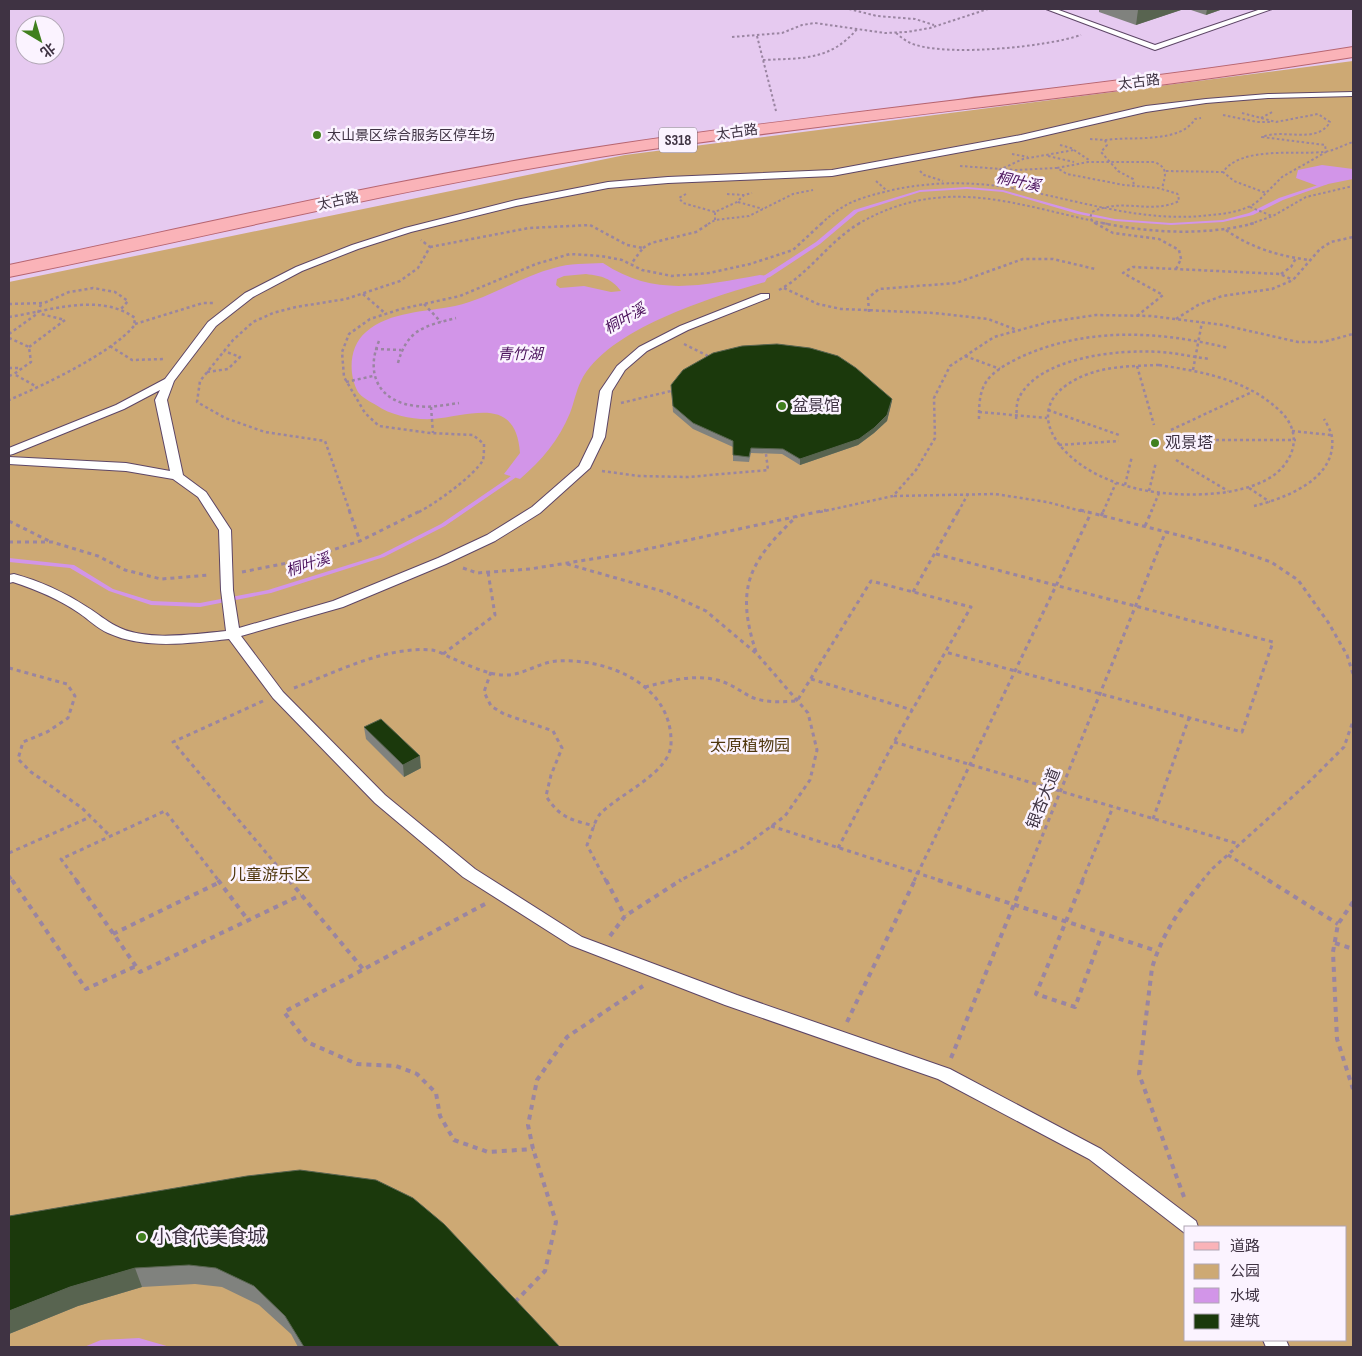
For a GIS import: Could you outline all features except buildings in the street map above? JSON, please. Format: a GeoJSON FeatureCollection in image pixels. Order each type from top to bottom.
{"type":"FeatureCollection","features":[{"type":"Feature","properties":{"kind":"main road","name":"太古路"},"geometry":{"type":"LineString","coordinates":[[9,262],[516,158],[626,140],[1202,68],[1353,45]]}},
{"type":"Feature","properties":{"kind":"main road","name":"太古路"},"geometry":{"type":"LineString","coordinates":[[9,270],[419,184],[556,158],[819,121],[1224,72],[1353,52]]}},
{"type":"Feature","properties":{"kind":"lane"},"geometry":{"type":"LineString","coordinates":[[1050,9],[1155,48],[1268,9]]}},
{"type":"Feature","properties":{"kind":"lane"},"geometry":{"type":"LineString","coordinates":[[177,476],[161,400],[169,381],[212,324],[248,294],[299,269],[355,247],[408,230],[516,203],[608,185],[668,180],[832,173],[1069,128],[1155,108],[1206,101],[1268,96],[1353,94]]}},
{"type":"Feature","properties":{"kind":"lane"},"geometry":{"type":"LineString","coordinates":[[9,579],[14,578],[45,588],[82,609],[112,630],[135,636],[184,639],[233,634],[338,604],[442,561],[491,538],[536,510],[584,468],[599,437],[606,391],[621,368],[643,349],[668,336],[765,296]]}},
{"type":"Feature","properties":{"kind":"lane"},"geometry":{"type":"LineString","coordinates":[[9,452],[120,407],[169,381]]}},
{"type":"Feature","properties":{"kind":"lane"},"geometry":{"type":"LineString","coordinates":[[9,461],[126,467],[177,476],[202,495],[225,530],[227,590],[232,613],[233,634],[278,695],[380,800],[469,873],[576,940],[731,1000],[944,1074],[1095,1154],[1188,1226]]}},
{"type":"Feature","properties":{"kind":"path"},"geometry":{"type":"LineString","coordinates":[[849,9],[877,16],[916,18],[934,26]]}},
{"type":"Feature","properties":{"kind":"path"},"geometry":{"type":"LineString","coordinates":[[732,37],[784,32],[798,26],[813,23],[896,33],[934,26],[988,9]]}},
{"type":"Feature","properties":{"kind":"path"},"geometry":{"type":"LineString","coordinates":[[896,33],[905,41],[920,46],[984,48],[1046,44],[1072,39],[1098,26]]}},
{"type":"Feature","properties":{"kind":"path"},"geometry":{"type":"LineString","coordinates":[[763,60],[819,54],[835,50],[846,42],[857,29]]}},
{"type":"Feature","properties":{"kind":"path"},"geometry":{"type":"LineString","coordinates":[[757,36],[776,111],[783,120]]}},
{"type":"Feature","properties":{"kind":"path"},"geometry":{"type":"LineString","coordinates":[[1223,115],[1258,122],[1278,122],[1316,112],[1324,115],[1330,122],[1326,129],[1314,134],[1277,133],[1266,134],[1262,137],[1325,145],[1326,152],[1282,177],[1266,193]]}},
{"type":"Feature","properties":{"kind":"path"},"geometry":{"type":"LineString","coordinates":[[1216,116],[1243,113],[1278,122]]}},
{"type":"Feature","properties":{"kind":"path"},"geometry":{"type":"LineString","coordinates":[[1086,139],[1105,140],[1116,137],[1170,135],[1184,132],[1194,124],[1195,119],[1202,118]]}},
{"type":"Feature","properties":{"kind":"path"},"geometry":{"type":"LineString","coordinates":[[1105,140],[1107,145],[1101,152],[1118,171],[1133,179],[1134,186]]}},
{"type":"Feature","properties":{"kind":"path"},"geometry":{"type":"LineString","coordinates":[[1065,142],[1058,145],[1074,150],[1089,160]]}},
{"type":"Feature","properties":{"kind":"path"},"geometry":{"type":"LineString","coordinates":[[1012,151],[1012,154],[1016,156],[1033,157],[1048,156],[1074,150]]}},
{"type":"Feature","properties":{"kind":"path"},"geometry":{"type":"LineString","coordinates":[[1048,156],[1075,162]]}},
{"type":"Feature","properties":{"kind":"path"},"geometry":{"type":"LineString","coordinates":[[999,170],[1003,165],[1033,157]]}},
{"type":"Feature","properties":{"kind":"path"},"geometry":{"type":"LineString","coordinates":[[912,158],[914,165],[924,175],[947,183]]}},
{"type":"Feature","properties":{"kind":"path"},"geometry":{"type":"LineString","coordinates":[[954,165],[999,170],[1057,168],[1089,160],[1108,162],[1152,161],[1162,165],[1166,171],[1166,180],[1162,188]]}},
{"type":"Feature","properties":{"kind":"path"},"geometry":{"type":"LineString","coordinates":[[1057,168],[1063,173],[1134,186],[1162,188],[1178,194],[1179,201],[1174,205],[1121,204],[1105,206],[1092,212],[1090,218],[1094,224],[1105,231],[1119,235],[1157,239],[1168,243],[1179,250],[1181,259],[1176,269]]}},
{"type":"Feature","properties":{"kind":"path"},"geometry":{"type":"LineString","coordinates":[[1166,171],[1223,172]]}},
{"type":"Feature","properties":{"kind":"path"},"geometry":{"type":"LineString","coordinates":[[867,182],[876,181],[886,190]]}},
{"type":"Feature","properties":{"kind":"path"},"geometry":{"type":"LineString","coordinates":[[765,296],[792,284],[838,238],[864,221],[899,205],[931,198],[966,197],[1004,201],[1116,226],[1153,230],[1226,230],[1272,216],[1305,198],[1327,190],[1353,186]]}},
{"type":"Feature","properties":{"kind":"path"},"geometry":{"type":"LineString","coordinates":[[631,264],[643,248],[651,243],[696,232],[715,220],[749,216],[793,194],[822,189]]}},
{"type":"Feature","properties":{"kind":"path"},"geometry":{"type":"LineString","coordinates":[[721,194],[744,195],[755,192]]}},
{"type":"Feature","properties":{"kind":"path"},"geometry":{"type":"LineString","coordinates":[[686,194],[679,198],[682,203],[715,212],[737,202],[744,195]]}},
{"type":"Feature","properties":{"kind":"path"},"geometry":{"type":"LineString","coordinates":[[737,202],[763,209]]}},
{"type":"Feature","properties":{"kind":"path"},"geometry":{"type":"LineString","coordinates":[[1250,207],[1272,216]]}},
{"type":"Feature","properties":{"kind":"path"},"geometry":{"type":"LineString","coordinates":[[715,212],[715,220]]}},
{"type":"Feature","properties":{"kind":"path"},"geometry":{"type":"LineString","coordinates":[[408,230],[430,247],[529,228],[590,225],[627,245],[643,248]]}},
{"type":"Feature","properties":{"kind":"path"},"geometry":{"type":"LineString","coordinates":[[1226,230],[1248,243],[1270,252],[1309,260]]}},
{"type":"Feature","properties":{"kind":"path"},"geometry":{"type":"LineString","coordinates":[[1176,319],[1198,305],[1222,296],[1272,289],[1293,280],[1320,249],[1353,237]]}},
{"type":"Feature","properties":{"kind":"path"},"geometry":{"type":"LineString","coordinates":[[360,541],[324,441],[265,432],[224,418],[197,402],[200,380],[224,351],[253,322],[273,313],[362,294],[400,281],[418,268],[430,247]]}},
{"type":"Feature","properties":{"kind":"path"},"geometry":{"type":"LineString","coordinates":[[1280,274],[1296,258]]}},
{"type":"Feature","properties":{"kind":"path"},"geometry":{"type":"LineString","coordinates":[[869,312],[868,298],[879,289],[956,283],[1023,259],[1053,259],[1095,268]]}},
{"type":"Feature","properties":{"kind":"path"},"geometry":{"type":"LineString","coordinates":[[1136,316],[1163,294],[1123,273],[1133,267],[1280,274],[1293,280]]}},
{"type":"Feature","properties":{"kind":"path"},"geometry":{"type":"LineString","coordinates":[[9,304],[41,304],[69,292],[108,288],[121,294],[128,301],[121,309]]}},
{"type":"Feature","properties":{"kind":"path"},"geometry":{"type":"LineString","coordinates":[[784,288],[818,304],[842,310],[934,313],[988,319],[1018,330]]}},
{"type":"Feature","properties":{"kind":"path"},"geometry":{"type":"LineString","coordinates":[[362,294],[386,314]]}},
{"type":"Feature","properties":{"kind":"path"},"geometry":{"type":"LineString","coordinates":[[134,324],[203,303],[238,303]]}},
{"type":"Feature","properties":{"kind":"path"},"geometry":{"type":"LineString","coordinates":[[29,347],[9,336],[38,313],[41,304]]}},
{"type":"Feature","properties":{"kind":"path"},"geometry":{"type":"LineString","coordinates":[[424,304],[440,322]]}},
{"type":"Feature","properties":{"kind":"path"},"geometry":{"type":"LineString","coordinates":[[9,317],[86,305],[110,306],[129,311],[135,318],[134,324],[125,336],[110,346],[38,388],[9,400]]}},
{"type":"Feature","properties":{"kind":"path"},"geometry":{"type":"LineString","coordinates":[[9,376],[31,362],[29,347],[36,338],[58,329],[65,320],[38,313]]}},
{"type":"Feature","properties":{"kind":"path"},"geometry":{"type":"LineString","coordinates":[[893,496],[916,470],[935,438],[934,398],[950,366],[994,337],[1050,322],[1096,315],[1136,316],[1223,324],[1298,342],[1323,342],[1353,334]]}},
{"type":"Feature","properties":{"kind":"path"},"geometry":{"type":"LineString","coordinates":[[398,363],[400,350],[410,334],[456,318]]}},
{"type":"Feature","properties":{"kind":"path"},"geometry":{"type":"LineString","coordinates":[[1193,370],[1202,322]]}},
{"type":"Feature","properties":{"kind":"path"},"geometry":{"type":"LineString","coordinates":[[979,419],[979,401],[986,382],[1000,369],[1027,352],[1058,342],[1096,336],[1135,334],[1199,340],[1228,348]]}},
{"type":"Feature","properties":{"kind":"path"},"geometry":{"type":"LineString","coordinates":[[668,336],[713,358]]}},
{"type":"Feature","properties":{"kind":"path"},"geometry":{"type":"LineString","coordinates":[[379,341],[372,363],[373,376],[378,386],[391,397],[407,405],[431,407],[459,403]]}},
{"type":"Feature","properties":{"kind":"path"},"geometry":{"type":"LineString","coordinates":[[110,346],[132,360],[154,358],[183,363]]}},
{"type":"Feature","properties":{"kind":"path"},"geometry":{"type":"LineString","coordinates":[[375,349],[400,350]]}},
{"type":"Feature","properties":{"kind":"path"},"geometry":{"type":"LineString","coordinates":[[206,372],[228,369],[240,357],[224,351]]}},
{"type":"Feature","properties":{"kind":"path"},"geometry":{"type":"LineString","coordinates":[[1016,418],[1017,401],[1028,384],[1051,368],[1083,358],[1118,353],[1159,352],[1210,359]]}},
{"type":"Feature","properties":{"kind":"path"},"geometry":{"type":"LineString","coordinates":[[965,356],[1000,369]]}},
{"type":"Feature","properties":{"kind":"path"},"geometry":{"type":"LineString","coordinates":[[1159,365],[1193,370],[1234,382],[1265,398],[1286,418],[1296,440],[1291,460],[1273,477],[1249,488],[1203,495],[1149,491],[1116,483],[1083,466],[1058,445],[1047,424],[1049,403],[1063,386],[1088,373],[1121,366],[1159,365]]}},
{"type":"Feature","properties":{"kind":"path"},"geometry":{"type":"LineString","coordinates":[[1137,366],[1154,426]]}},
{"type":"Feature","properties":{"kind":"path"},"geometry":{"type":"LineString","coordinates":[[9,368],[22,368]]}},
{"type":"Feature","properties":{"kind":"path"},"geometry":{"type":"LineString","coordinates":[[14,374],[38,388]]}},
{"type":"Feature","properties":{"kind":"path"},"geometry":{"type":"LineString","coordinates":[[346,382],[373,376]]}},
{"type":"Feature","properties":{"kind":"path"},"geometry":{"type":"LineString","coordinates":[[604,408],[671,391]]}},
{"type":"Feature","properties":{"kind":"path"},"geometry":{"type":"LineString","coordinates":[[1172,430],[1252,392]]}},
{"type":"Feature","properties":{"kind":"path"},"geometry":{"type":"LineString","coordinates":[[431,407],[433,433]]}},
{"type":"Feature","properties":{"kind":"path"},"geometry":{"type":"LineString","coordinates":[[1048,410],[1119,435]]}},
{"type":"Feature","properties":{"kind":"path"},"geometry":{"type":"LineString","coordinates":[[979,412],[1016,418],[1047,418]]}},
{"type":"Feature","properties":{"kind":"path"},"geometry":{"type":"LineString","coordinates":[[1254,506],[1293,494],[1323,470],[1329,462],[1332,448],[1332,435],[1324,419]]}},
{"type":"Feature","properties":{"kind":"path"},"geometry":{"type":"LineString","coordinates":[[1292,431],[1332,435]]}},
{"type":"Feature","properties":{"kind":"path"},"geometry":{"type":"LineString","coordinates":[[1186,440],[1296,440]]}},
{"type":"Feature","properties":{"kind":"path"},"geometry":{"type":"LineString","coordinates":[[1058,445],[1119,441]]}},
{"type":"Feature","properties":{"kind":"path"},"geometry":{"type":"LineString","coordinates":[[584,468],[639,476],[688,477],[768,470],[766,454]]}},
{"type":"Feature","properties":{"kind":"path"},"geometry":{"type":"LineString","coordinates":[[1125,485],[1132,456]]}},
{"type":"Feature","properties":{"kind":"path"},"geometry":{"type":"LineString","coordinates":[[1176,460],[1228,492]]}},
{"type":"Feature","properties":{"kind":"path"},"geometry":{"type":"LineString","coordinates":[[1149,491],[1156,462]]}},
{"type":"Feature","properties":{"kind":"path"},"geometry":{"type":"LineString","coordinates":[[1101,516],[1116,483]]}},
{"type":"Feature","properties":{"kind":"path"},"geometry":{"type":"LineString","coordinates":[[1249,488],[1270,502]]}},
{"type":"Feature","properties":{"kind":"path"},"geometry":{"type":"LineString","coordinates":[[1145,526],[1159,493]]}},
{"type":"Feature","properties":{"kind":"path"},"geometry":{"type":"LineString","coordinates":[[913,592],[968,494]]}},
{"type":"Feature","properties":{"kind":"path"},"geometry":{"type":"LineString","coordinates":[[442,561],[477,573],[530,569],[629,553],[893,496],[994,494],[1047,502],[1145,526],[1233,549],[1271,562],[1298,580],[1328,622],[1347,655],[1353,674]]}},
{"type":"Feature","properties":{"kind":"path"},"geometry":{"type":"LineString","coordinates":[[840,1038],[1090,513]]}},
{"type":"Feature","properties":{"kind":"path"},"geometry":{"type":"LineString","coordinates":[[757,654],[747,628],[746,591],[754,564],[772,538],[798,515]]}},
{"type":"Feature","properties":{"kind":"path"},"geometry":{"type":"LineString","coordinates":[[9,521],[52,542]]}},
{"type":"Feature","properties":{"kind":"path","name":"银杏大道"},"geometry":{"type":"LineString","coordinates":[[944,1074],[1166,532]]}},
{"type":"Feature","properties":{"kind":"path"},"geometry":{"type":"LineString","coordinates":[[936,554],[1273,642],[1242,732],[946,652]]}},
{"type":"Feature","properties":{"kind":"path"},"geometry":{"type":"LineString","coordinates":[[564,564],[665,592],[706,611],[757,654],[808,713],[817,750],[810,780],[785,816],[742,848],[668,887],[625,916],[601,950]]}},
{"type":"Feature","properties":{"kind":"path"},"geometry":{"type":"LineString","coordinates":[[442,654],[495,615],[488,572]]}},
{"type":"Feature","properties":{"kind":"path"},"geometry":{"type":"LineString","coordinates":[[797,701],[871,580],[971,607],[894,742],[838,848]]}},
{"type":"Feature","properties":{"kind":"path"},"geometry":{"type":"LineString","coordinates":[[363,969],[173,742],[278,695],[382,655],[407,651],[434,650],[502,675],[518,674],[556,661],[590,663],[620,670],[645,687],[657,699],[669,719],[672,746],[659,770],[631,789],[600,815],[587,845],[625,916]]}},
{"type":"Feature","properties":{"kind":"path"},"geometry":{"type":"LineString","coordinates":[[9,668],[67,684],[75,696],[68,718],[47,732],[23,742],[18,759],[31,772],[82,808],[110,836]]}},
{"type":"Feature","properties":{"kind":"path"},"geometry":{"type":"LineString","coordinates":[[491,672],[484,692],[491,706],[504,714],[553,731],[562,748],[551,775],[546,796],[554,810],[568,819],[595,826]]}},
{"type":"Feature","properties":{"kind":"path"},"geometry":{"type":"LineString","coordinates":[[645,687],[674,679],[695,676],[716,679],[754,698],[776,702],[797,701]]}},
{"type":"Feature","properties":{"kind":"path"},"geometry":{"type":"LineString","coordinates":[[811,678],[912,710]]}},
{"type":"Feature","properties":{"kind":"path"},"geometry":{"type":"LineString","coordinates":[[1153,818],[1189,718]]}},
{"type":"Feature","properties":{"kind":"path"},"geometry":{"type":"LineString","coordinates":[[1185,1200],[1140,1074],[1152,968],[1157,951],[1179,909],[1212,869],[1310,781],[1344,747],[1353,721]]}},
{"type":"Feature","properties":{"kind":"path"},"geometry":{"type":"LineString","coordinates":[[894,742],[1239,844]]}},
{"type":"Feature","properties":{"kind":"path"},"geometry":{"type":"LineString","coordinates":[[1102,934],[1075,1007],[1036,994],[1113,807]]}},
{"type":"Feature","properties":{"kind":"path"},"geometry":{"type":"LineString","coordinates":[[248,920],[165,811],[61,859],[140,972],[301,895]]}},
{"type":"Feature","properties":{"kind":"path"},"geometry":{"type":"LineString","coordinates":[[9,853],[90,816]]}},
{"type":"Feature","properties":{"kind":"path"},"geometry":{"type":"LineString","coordinates":[[771,826],[1157,951]]}},
{"type":"Feature","properties":{"kind":"path"},"geometry":{"type":"LineString","coordinates":[[1228,855],[1338,924]]}},
{"type":"Feature","properties":{"kind":"path"},"geometry":{"type":"LineString","coordinates":[[9,876],[86,989],[136,966]]}},
{"type":"Feature","properties":{"kind":"path"},"geometry":{"type":"LineString","coordinates":[[114,934],[220,882]]}},
{"type":"Feature","properties":{"kind":"path"},"geometry":{"type":"LineString","coordinates":[[502,894],[284,1012],[307,1042],[357,1064],[396,1066],[417,1074],[436,1093],[440,1116],[454,1140],[488,1152],[533,1149]]}},
{"type":"Feature","properties":{"kind":"path"},"geometry":{"type":"LineString","coordinates":[[1353,902],[1338,924],[1333,952],[1338,1039],[1353,1089]]}},
{"type":"Feature","properties":{"kind":"path"},"geometry":{"type":"LineString","coordinates":[[1335,943],[1353,949]]}},
{"type":"Feature","properties":{"kind":"path"},"geometry":{"type":"LineString","coordinates":[[513,1303],[545,1270],[556,1222],[533,1149],[528,1125],[537,1080],[567,1037],[663,974]]}},
{"type":"Feature","properties":{"kind":"green space","name":"太原植物园"},"geometry":{"type":"Polygon","coordinates":[[[1353,61],[1353,1347],[9,1347],[9,282],[625,155],[1353,61]]]}},
{"type":"Feature","properties":{"kind":"water"},"geometry":{"type":"Polygon","coordinates":[[[1322,165],[1353,169],[1353,179],[1318,186],[1296,178],[1298,170],[1322,165]]]}},
{"type":"Feature","properties":{"kind":"water","name":"青竹湖"},"geometry":{"type":"Polygon","coordinates":[[[603,263],[622,274],[660,285],[699,285],[760,275],[768,276],[765,282],[718,296],[663,318],[613,346],[594,362],[581,381],[566,423],[555,441],[543,457],[520,479],[504,474],[520,453],[517,435],[510,423],[501,416],[489,413],[476,413],[433,419],[411,418],[396,415],[382,409],[358,392],[352,369],[353,352],[360,338],[376,325],[409,313],[455,306],[468,302],[560,266],[603,263]],[[586,274],[564,276],[557,279],[556,285],[560,288],[584,286],[611,292],[621,291],[610,280],[586,274]]]}},
{"type":"Feature","properties":{"kind":"water"},"geometry":{"type":"Polygon","coordinates":[[[139,1338],[170,1347],[84,1347],[101,1340],[139,1338]]]}},
{"type":"Feature","properties":{"kind":"waterway","name":"桐叶溪"},"geometry":{"type":"LineString","coordinates":[[761,279],[818,243],[856,211],[920,191],[967,188],[1003,191],[1080,213],[1115,220],[1171,224],[1223,221],[1251,214],[1281,199],[1326,184]]}},
{"type":"Feature","properties":{"kind":"waterway","name":"桐叶溪"},"geometry":{"type":"LineString","coordinates":[[9,560],[72,566],[111,590],[151,603],[200,605],[269,592],[382,556],[443,525],[513,477],[517,470]]}},
{"type":"Feature","properties":{"kind":"place","name":"太山景区综合服务区停车场"},"geometry":{"type":"Point","coordinates":[317,135]}},
{"type":"Feature","properties":{"kind":"place","name":"盆景馆"},"geometry":{"type":"Point","coordinates":[782,406]}},
{"type":"Feature","properties":{"kind":"place","name":"观景塔"},"geometry":{"type":"Point","coordinates":[1155,443]}},
{"type":"Feature","properties":{"kind":"place","name":"小食代美食城"},"geometry":{"type":"Point","coordinates":[142,1237]}},
{"type":"Feature","properties":{"kind":"park label","name":"儿童游乐区"},"geometry":{"type":"Point","coordinates":[270,875]}}]}
